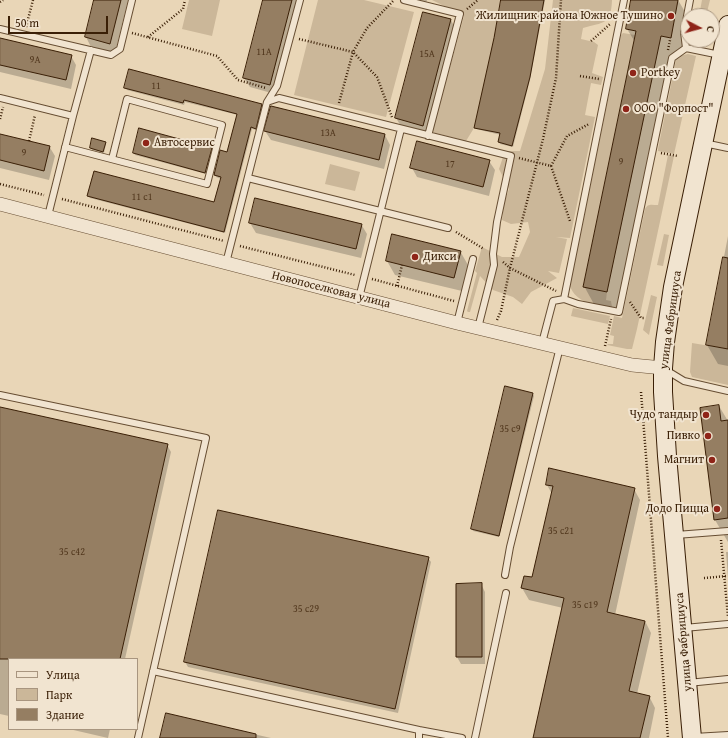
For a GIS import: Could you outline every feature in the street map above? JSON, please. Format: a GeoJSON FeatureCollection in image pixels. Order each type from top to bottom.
{"type":"FeatureCollection","features":[{"type":"Feature","properties":{"kind":"main road","name":"улица Фабрициуса"},"geometry":{"type":"LineString","coordinates":[[692,738],[666,448],[663,368],[665,342],[673,287],[724,55],[728,25]]}},
{"type":"Feature","properties":{"kind":"street","name":"Новопоселковая улица"},"geometry":{"type":"LineString","coordinates":[[0,204],[457,323],[632,364],[663,368]]}},
{"type":"Feature","properties":{"kind":"lane"},"geometry":{"type":"LineString","coordinates":[[0,28],[111,55],[120,49],[132,0]]}},
{"type":"Feature","properties":{"kind":"lane"},"geometry":{"type":"LineString","coordinates":[[226,263],[266,102],[277,86],[300,0]]}},
{"type":"Feature","properties":{"kind":"lane"},"geometry":{"type":"LineString","coordinates":[[404,0],[460,14],[428,136]]}},
{"type":"Feature","properties":{"kind":"lane"},"geometry":{"type":"LineString","coordinates":[[564,299],[624,0]]}},
{"type":"Feature","properties":{"kind":"lane"},"geometry":{"type":"LineString","coordinates":[[542,343],[553,302],[564,299],[578,304],[619,312],[672,58],[686,48],[724,55]]}},
{"type":"Feature","properties":{"kind":"lane"},"geometry":{"type":"LineString","coordinates":[[48,216],[91,50]]}},
{"type":"Feature","properties":{"kind":"lane"},"geometry":{"type":"LineString","coordinates":[[0,98],[73,116]]}},
{"type":"Feature","properties":{"kind":"lane"},"geometry":{"type":"LineString","coordinates":[[266,102],[279,98],[511,156],[497,222],[493,254],[494,265],[478,328]]}},
{"type":"Feature","properties":{"kind":"lane"},"geometry":{"type":"LineString","coordinates":[[65,147],[207,184],[222,125],[127,99],[112,159]]}},
{"type":"Feature","properties":{"kind":"lane"},"geometry":{"type":"LineString","coordinates":[[359,298],[401,129]]}},
{"type":"Feature","properties":{"kind":"lane"},"geometry":{"type":"LineString","coordinates":[[704,142],[728,148]]}},
{"type":"Feature","properties":{"kind":"lane"},"geometry":{"type":"LineString","coordinates":[[248,178],[448,228]]}},
{"type":"Feature","properties":{"kind":"lane"},"geometry":{"type":"LineString","coordinates":[[457,323],[473,259]]}},
{"type":"Feature","properties":{"kind":"lane"},"geometry":{"type":"LineString","coordinates":[[505,575],[510,547],[560,347]]}},
{"type":"Feature","properties":{"kind":"lane"},"geometry":{"type":"LineString","coordinates":[[663,368],[684,381],[728,390]]}},
{"type":"Feature","properties":{"kind":"lane"},"geometry":{"type":"LineString","coordinates":[[0,395],[206,438],[138,738]]}},
{"type":"Feature","properties":{"kind":"lane"},"geometry":{"type":"LineString","coordinates":[[675,535],[728,531]]}},
{"type":"Feature","properties":{"kind":"lane"},"geometry":{"type":"LineString","coordinates":[[475,738],[506,593]]}},
{"type":"Feature","properties":{"kind":"lane"},"geometry":{"type":"LineString","coordinates":[[683,628],[728,624]]}},
{"type":"Feature","properties":{"kind":"lane"},"geometry":{"type":"LineString","coordinates":[[153,671],[419,730],[462,738]]}},
{"type":"Feature","properties":{"kind":"lane"},"geometry":{"type":"LineString","coordinates":[[687,683],[728,679]]}},
{"type":"Feature","properties":{"kind":"lane"},"geometry":{"type":"LineString","coordinates":[[419,730],[419,738]]}},
{"type":"Feature","properties":{"kind":"lane"},"geometry":{"type":"LineString","coordinates":[[692,738],[728,735]]}},
{"type":"Feature","properties":{"kind":"path"},"geometry":{"type":"LineString","coordinates":[[24,34],[33,0]]}},
{"type":"Feature","properties":{"kind":"path"},"geometry":{"type":"LineString","coordinates":[[148,38],[183,9],[185,0]]}},
{"type":"Feature","properties":{"kind":"path"},"geometry":{"type":"LineString","coordinates":[[339,103],[353,52],[367,28],[394,0]]}},
{"type":"Feature","properties":{"kind":"path"},"geometry":{"type":"LineString","coordinates":[[460,14],[478,0]]}},
{"type":"Feature","properties":{"kind":"path"},"geometry":{"type":"LineString","coordinates":[[498,318],[538,162],[556,78],[561,0]]}},
{"type":"Feature","properties":{"kind":"path"},"geometry":{"type":"LineString","coordinates":[[591,41],[610,24]]}},
{"type":"Feature","properties":{"kind":"path"},"geometry":{"type":"LineString","coordinates":[[124,31],[217,56],[238,80],[274,90]]}},
{"type":"Feature","properties":{"kind":"path"},"geometry":{"type":"LineString","coordinates":[[290,36],[353,52],[377,77],[392,119],[392,127]]}},
{"type":"Feature","properties":{"kind":"path"},"geometry":{"type":"LineString","coordinates":[[580,75],[607,81]]}},
{"type":"Feature","properties":{"kind":"path"},"geometry":{"type":"LineString","coordinates":[[29,141],[37,107]]}},
{"type":"Feature","properties":{"kind":"path"},"geometry":{"type":"LineString","coordinates":[[563,201],[551,166],[567,136],[591,123]]}},
{"type":"Feature","properties":{"kind":"path"},"geometry":{"type":"LineString","coordinates":[[511,156],[551,166]]}},
{"type":"Feature","properties":{"kind":"path"},"geometry":{"type":"LineString","coordinates":[[0,184],[40,194]]}},
{"type":"Feature","properties":{"kind":"path"},"geometry":{"type":"LineString","coordinates":[[70,202],[462,303]]}},
{"type":"Feature","properties":{"kind":"path"},"geometry":{"type":"LineString","coordinates":[[448,228],[493,254],[510,268],[541,284]]}},
{"type":"Feature","properties":{"kind":"path"},"geometry":{"type":"LineString","coordinates":[[397,286],[402,265]]}},
{"type":"Feature","properties":{"kind":"path"},"geometry":{"type":"LineString","coordinates":[[605,346],[614,311]]}},
{"type":"Feature","properties":{"kind":"path"},"geometry":{"type":"LineString","coordinates":[[641,392],[668,738]]}},
{"type":"Feature","properties":{"kind":"path"},"geometry":{"type":"LineString","coordinates":[[720,531],[726,576],[728,620]]}},
{"type":"Feature","properties":{"kind":"path"},"geometry":{"type":"LineString","coordinates":[[704,578],[726,576]]}},
{"type":"Feature","properties":{"kind":"green space"},"geometry":{"type":"Polygon","coordinates":[[[189,0],[220,0],[212,36],[182,29],[189,0]]]}},
{"type":"Feature","properties":{"kind":"green space"},"geometry":{"type":"Polygon","coordinates":[[[318,0],[364,0],[414,12],[386,117],[294,95],[318,0]]]}},
{"type":"Feature","properties":{"kind":"green space"},"geometry":{"type":"Polygon","coordinates":[[[432,0],[501,0],[474,128],[466,141],[432,132],[464,16],[432,0]]]}},
{"type":"Feature","properties":{"kind":"green space"},"geometry":{"type":"Polygon","coordinates":[[[553,0],[612,0],[608,18],[601,23],[583,28],[581,39],[594,42],[598,45],[592,73],[603,77],[601,85],[591,83],[585,115],[595,117],[570,238],[556,237],[567,239],[559,273],[548,271],[557,278],[531,292],[522,304],[513,297],[493,290],[480,276],[470,312],[468,312],[477,273],[475,271],[482,247],[502,257],[519,257],[530,232],[528,222],[511,224],[502,220],[504,203],[509,189],[499,169],[505,151],[520,151],[545,69],[553,0]]]}},
{"type":"Feature","properties":{"kind":"green space"},"geometry":{"type":"Polygon","coordinates":[[[702,0],[710,0],[708,8],[700,8],[702,0]]]}},
{"type":"Feature","properties":{"kind":"green space"},"geometry":{"type":"Polygon","coordinates":[[[623,33],[635,35],[583,286],[607,292],[606,300],[611,301],[612,307],[606,307],[593,305],[582,300],[570,286],[621,35],[623,33]]]}},
{"type":"Feature","properties":{"kind":"green space"},"geometry":{"type":"Polygon","coordinates":[[[688,54],[696,56],[674,154],[658,151],[676,60],[679,56],[688,54]]]}},
{"type":"Feature","properties":{"kind":"green space"},"geometry":{"type":"Polygon","coordinates":[[[668,155],[674,156],[632,349],[607,345],[613,344],[614,336],[610,335],[614,316],[622,318],[645,209],[649,205],[658,205],[668,155]]]}},
{"type":"Feature","properties":{"kind":"green space"},"geometry":{"type":"Polygon","coordinates":[[[330,164],[360,172],[355,191],[325,184],[330,164]]]}},
{"type":"Feature","properties":{"kind":"green space"},"geometry":{"type":"Polygon","coordinates":[[[664,234],[669,235],[663,266],[657,265],[664,234]]]}},
{"type":"Feature","properties":{"kind":"green space"},"geometry":{"type":"Polygon","coordinates":[[[651,295],[657,297],[649,335],[643,330],[651,295]]]}},
{"type":"Feature","properties":{"kind":"green space"},"geometry":{"type":"Polygon","coordinates":[[[573,308],[610,316],[608,324],[571,316],[573,308]]]}},
{"type":"Feature","properties":{"kind":"green space"},"geometry":{"type":"Polygon","coordinates":[[[692,343],[728,349],[728,385],[692,377],[690,372],[692,343]]]}},
{"type":"Feature","properties":{"kind":"building"},"geometry":{"type":"Polygon","coordinates":[[[94,0],[121,0],[110,44],[85,37],[94,0]]]}},
{"type":"Feature","properties":{"kind":"building"},"geometry":{"type":"Polygon","coordinates":[[[263,0],[292,0],[270,85],[243,78],[263,0]]]}},
{"type":"Feature","properties":{"kind":"building"},"geometry":{"type":"Polygon","coordinates":[[[501,0],[544,0],[530,77],[512,146],[498,142],[500,133],[474,128],[501,0]]]}},
{"type":"Feature","properties":{"kind":"building"},"geometry":{"type":"Polygon","coordinates":[[[631,0],[678,0],[671,38],[661,36],[607,292],[583,287],[636,31],[626,29],[631,0]]]}},
{"type":"Feature","properties":{"kind":"building"},"geometry":{"type":"Polygon","coordinates":[[[423,12],[451,19],[423,126],[395,118],[423,12]]]}},
{"type":"Feature","properties":{"kind":"building"},"geometry":{"type":"Polygon","coordinates":[[[0,38],[72,55],[66,80],[0,65],[0,38]]]}},
{"type":"Feature","properties":{"kind":"building"},"geometry":{"type":"Polygon","coordinates":[[[129,69],[262,104],[256,129],[251,127],[224,232],[87,196],[94,171],[214,202],[221,177],[214,175],[220,150],[227,152],[237,114],[184,100],[183,103],[124,88],[129,69]]]}},
{"type":"Feature","properties":{"kind":"building"},"geometry":{"type":"Polygon","coordinates":[[[271,106],[385,134],[379,160],[264,131],[271,106]]]}},
{"type":"Feature","properties":{"kind":"building"},"geometry":{"type":"Polygon","coordinates":[[[139,128],[212,148],[205,173],[133,153],[139,128]]]}},
{"type":"Feature","properties":{"kind":"building"},"geometry":{"type":"Polygon","coordinates":[[[0,134],[50,146],[44,171],[0,160],[0,134]]]}},
{"type":"Feature","properties":{"kind":"building"},"geometry":{"type":"Polygon","coordinates":[[[92,138],[106,142],[103,152],[90,148],[92,138]]]}},
{"type":"Feature","properties":{"kind":"building"},"geometry":{"type":"Polygon","coordinates":[[[417,141],[490,160],[483,187],[410,168],[417,141]]]}},
{"type":"Feature","properties":{"kind":"building"},"geometry":{"type":"Polygon","coordinates":[[[255,198],[362,224],[356,249],[249,223],[255,198]]]}},
{"type":"Feature","properties":{"kind":"building"},"geometry":{"type":"Polygon","coordinates":[[[392,234],[461,251],[454,278],[386,261],[392,234]]]}},
{"type":"Feature","properties":{"kind":"building"},"geometry":{"type":"Polygon","coordinates":[[[723,257],[728,258],[728,349],[706,345],[723,257]]]}},
{"type":"Feature","properties":{"kind":"building"},"geometry":{"type":"Polygon","coordinates":[[[505,386],[533,393],[499,536],[471,529],[505,386]]]}},
{"type":"Feature","properties":{"kind":"building"},"geometry":{"type":"Polygon","coordinates":[[[719,405],[721,421],[728,420],[728,518],[714,520],[700,408],[719,405]]]}},
{"type":"Feature","properties":{"kind":"building"},"geometry":{"type":"Polygon","coordinates":[[[0,407],[168,444],[120,658],[0,659],[0,407]]]}},
{"type":"Feature","properties":{"kind":"building"},"geometry":{"type":"Polygon","coordinates":[[[549,468],[635,488],[607,612],[645,621],[629,691],[650,696],[640,738],[533,738],[564,598],[521,588],[524,576],[532,577],[553,486],[546,485],[549,468]]]}},
{"type":"Feature","properties":{"kind":"building"},"geometry":{"type":"Polygon","coordinates":[[[218,510],[429,557],[395,709],[184,662],[218,510]]]}},
{"type":"Feature","properties":{"kind":"building"},"geometry":{"type":"Polygon","coordinates":[[[482,583],[482,657],[456,657],[456,584],[482,583]]]}},
{"type":"Feature","properties":{"kind":"building"},"geometry":{"type":"Polygon","coordinates":[[[166,713],[256,734],[256,738],[160,738],[166,713]]]}},
{"type":"Feature","properties":{"kind":"place","name":"Жилищник района Южное Тушино"},"geometry":{"type":"Point","coordinates":[671,16]}},
{"type":"Feature","properties":{"kind":"place","name":"Portkey"},"geometry":{"type":"Point","coordinates":[633,73]}},
{"type":"Feature","properties":{"kind":"place","name":"ООО \"Форпост\""},"geometry":{"type":"Point","coordinates":[626,109]}},
{"type":"Feature","properties":{"kind":"place","name":"Автосервис"},"geometry":{"type":"Point","coordinates":[146,143]}},
{"type":"Feature","properties":{"kind":"place","name":"Дикси"},"geometry":{"type":"Point","coordinates":[415,257]}},
{"type":"Feature","properties":{"kind":"place","name":"Чудо тандыр"},"geometry":{"type":"Point","coordinates":[706,415]}},
{"type":"Feature","properties":{"kind":"place","name":"Пивко"},"geometry":{"type":"Point","coordinates":[708,436]}},
{"type":"Feature","properties":{"kind":"place","name":"Магнит"},"geometry":{"type":"Point","coordinates":[712,460]}},
{"type":"Feature","properties":{"kind":"place","name":"Додо Пицца"},"geometry":{"type":"Point","coordinates":[717,509]}}]}
